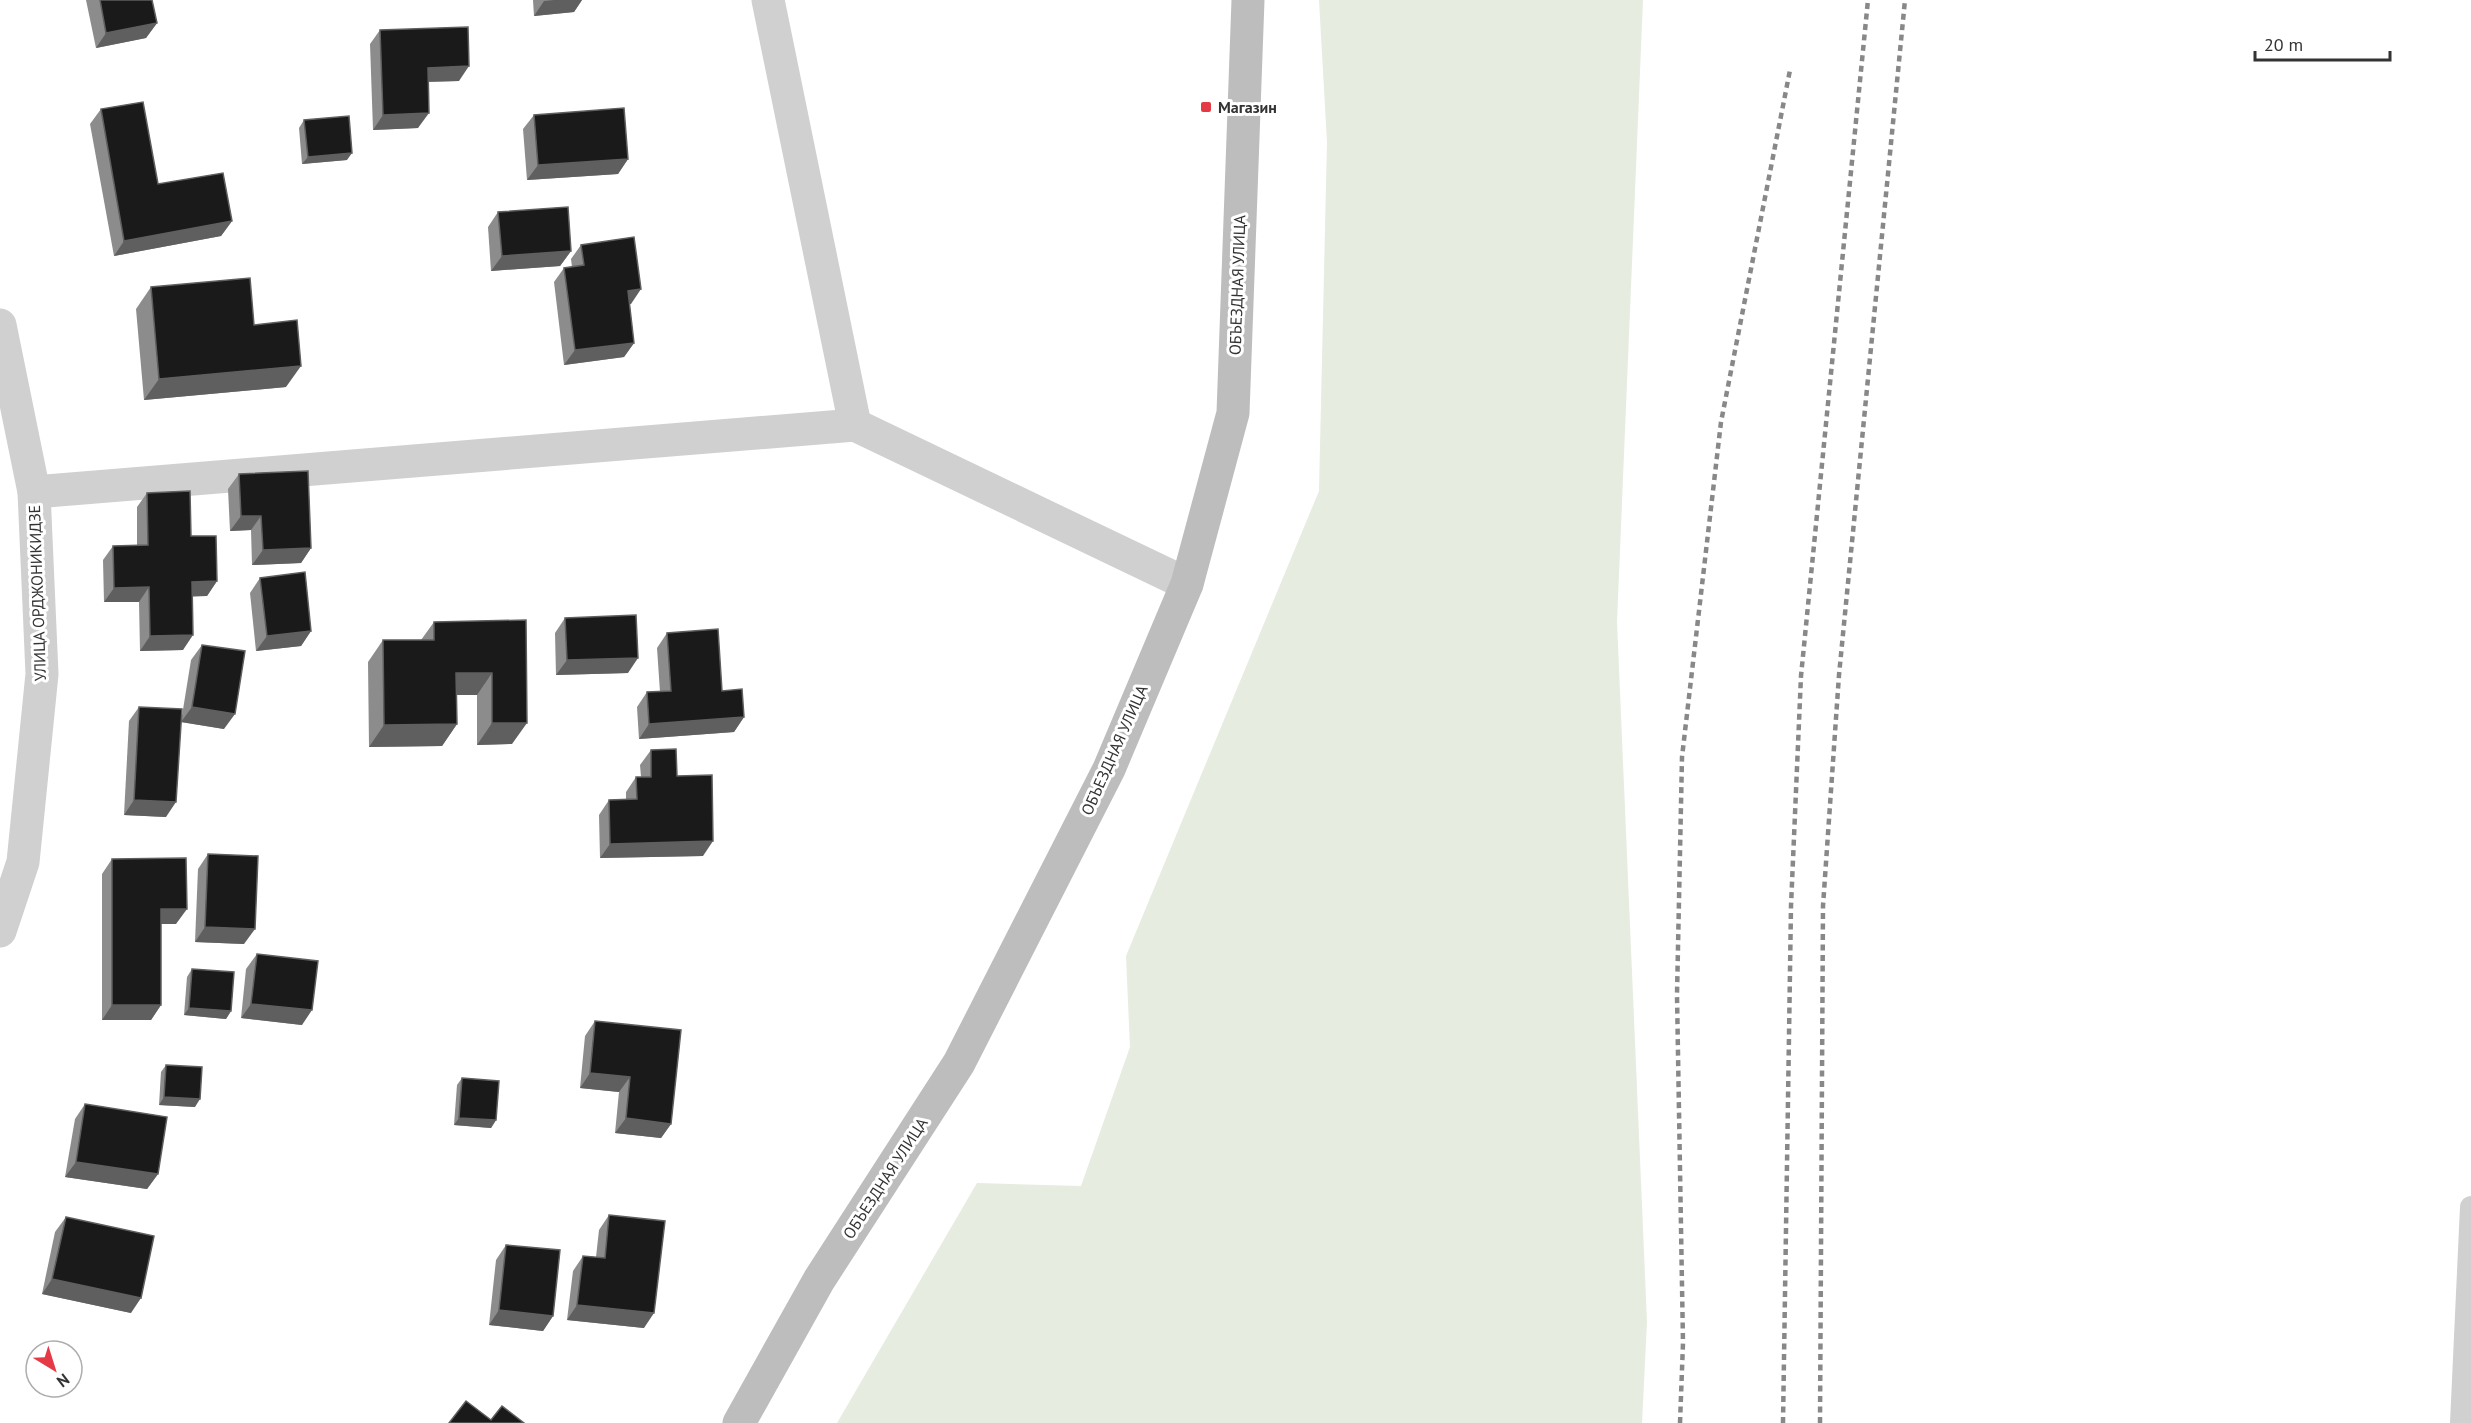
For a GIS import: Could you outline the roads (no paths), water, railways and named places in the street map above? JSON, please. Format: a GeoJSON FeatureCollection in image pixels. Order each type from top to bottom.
{"type":"FeatureCollection","features":[{"type":"Feature","properties":{"kind":"street"},"geometry":{"type":"LineString","coordinates":[[768,0],[855,425]]}},
{"type":"Feature","properties":{"kind":"street","name":"ОБЪЕЗДНАЯ УЛИЦА"},"geometry":{"type":"LineString","coordinates":[[739,1423],[819,1280],[959,1063],[1109,769],[1187,584],[1233,413],[1248,0]]}},
{"type":"Feature","properties":{"kind":"street","name":"УЛИЦА ОРДЖОНИКИДЗЕ"},"geometry":{"type":"LineString","coordinates":[[0,325],[34,492],[42,674],[24,862],[0,931]]}},
{"type":"Feature","properties":{"kind":"street"},"geometry":{"type":"LineString","coordinates":[[34,492],[855,425],[1187,584]]}},
{"type":"Feature","properties":{"kind":"lane"},"geometry":{"type":"LineString","coordinates":[[2460,1423],[2471,1207]]}},
{"type":"Feature","properties":{"kind":"railway"},"geometry":{"type":"LineString","coordinates":[[1783,1423],[1791,906],[1801,676],[1868,0]]}},
{"type":"Feature","properties":{"kind":"railway"},"geometry":{"type":"LineString","coordinates":[[1820,1423],[1823,906],[1839,675],[1905,0]]}},
{"type":"Feature","properties":{"kind":"railway"},"geometry":{"type":"LineString","coordinates":[[1680,1423],[1683,1343],[1677,995],[1682,757],[1721,422],[1790,70]]}},
{"type":"Feature","properties":{"kind":"place","name":"Магазин"},"geometry":{"type":"Point","coordinates":[1206,107]}}]}
